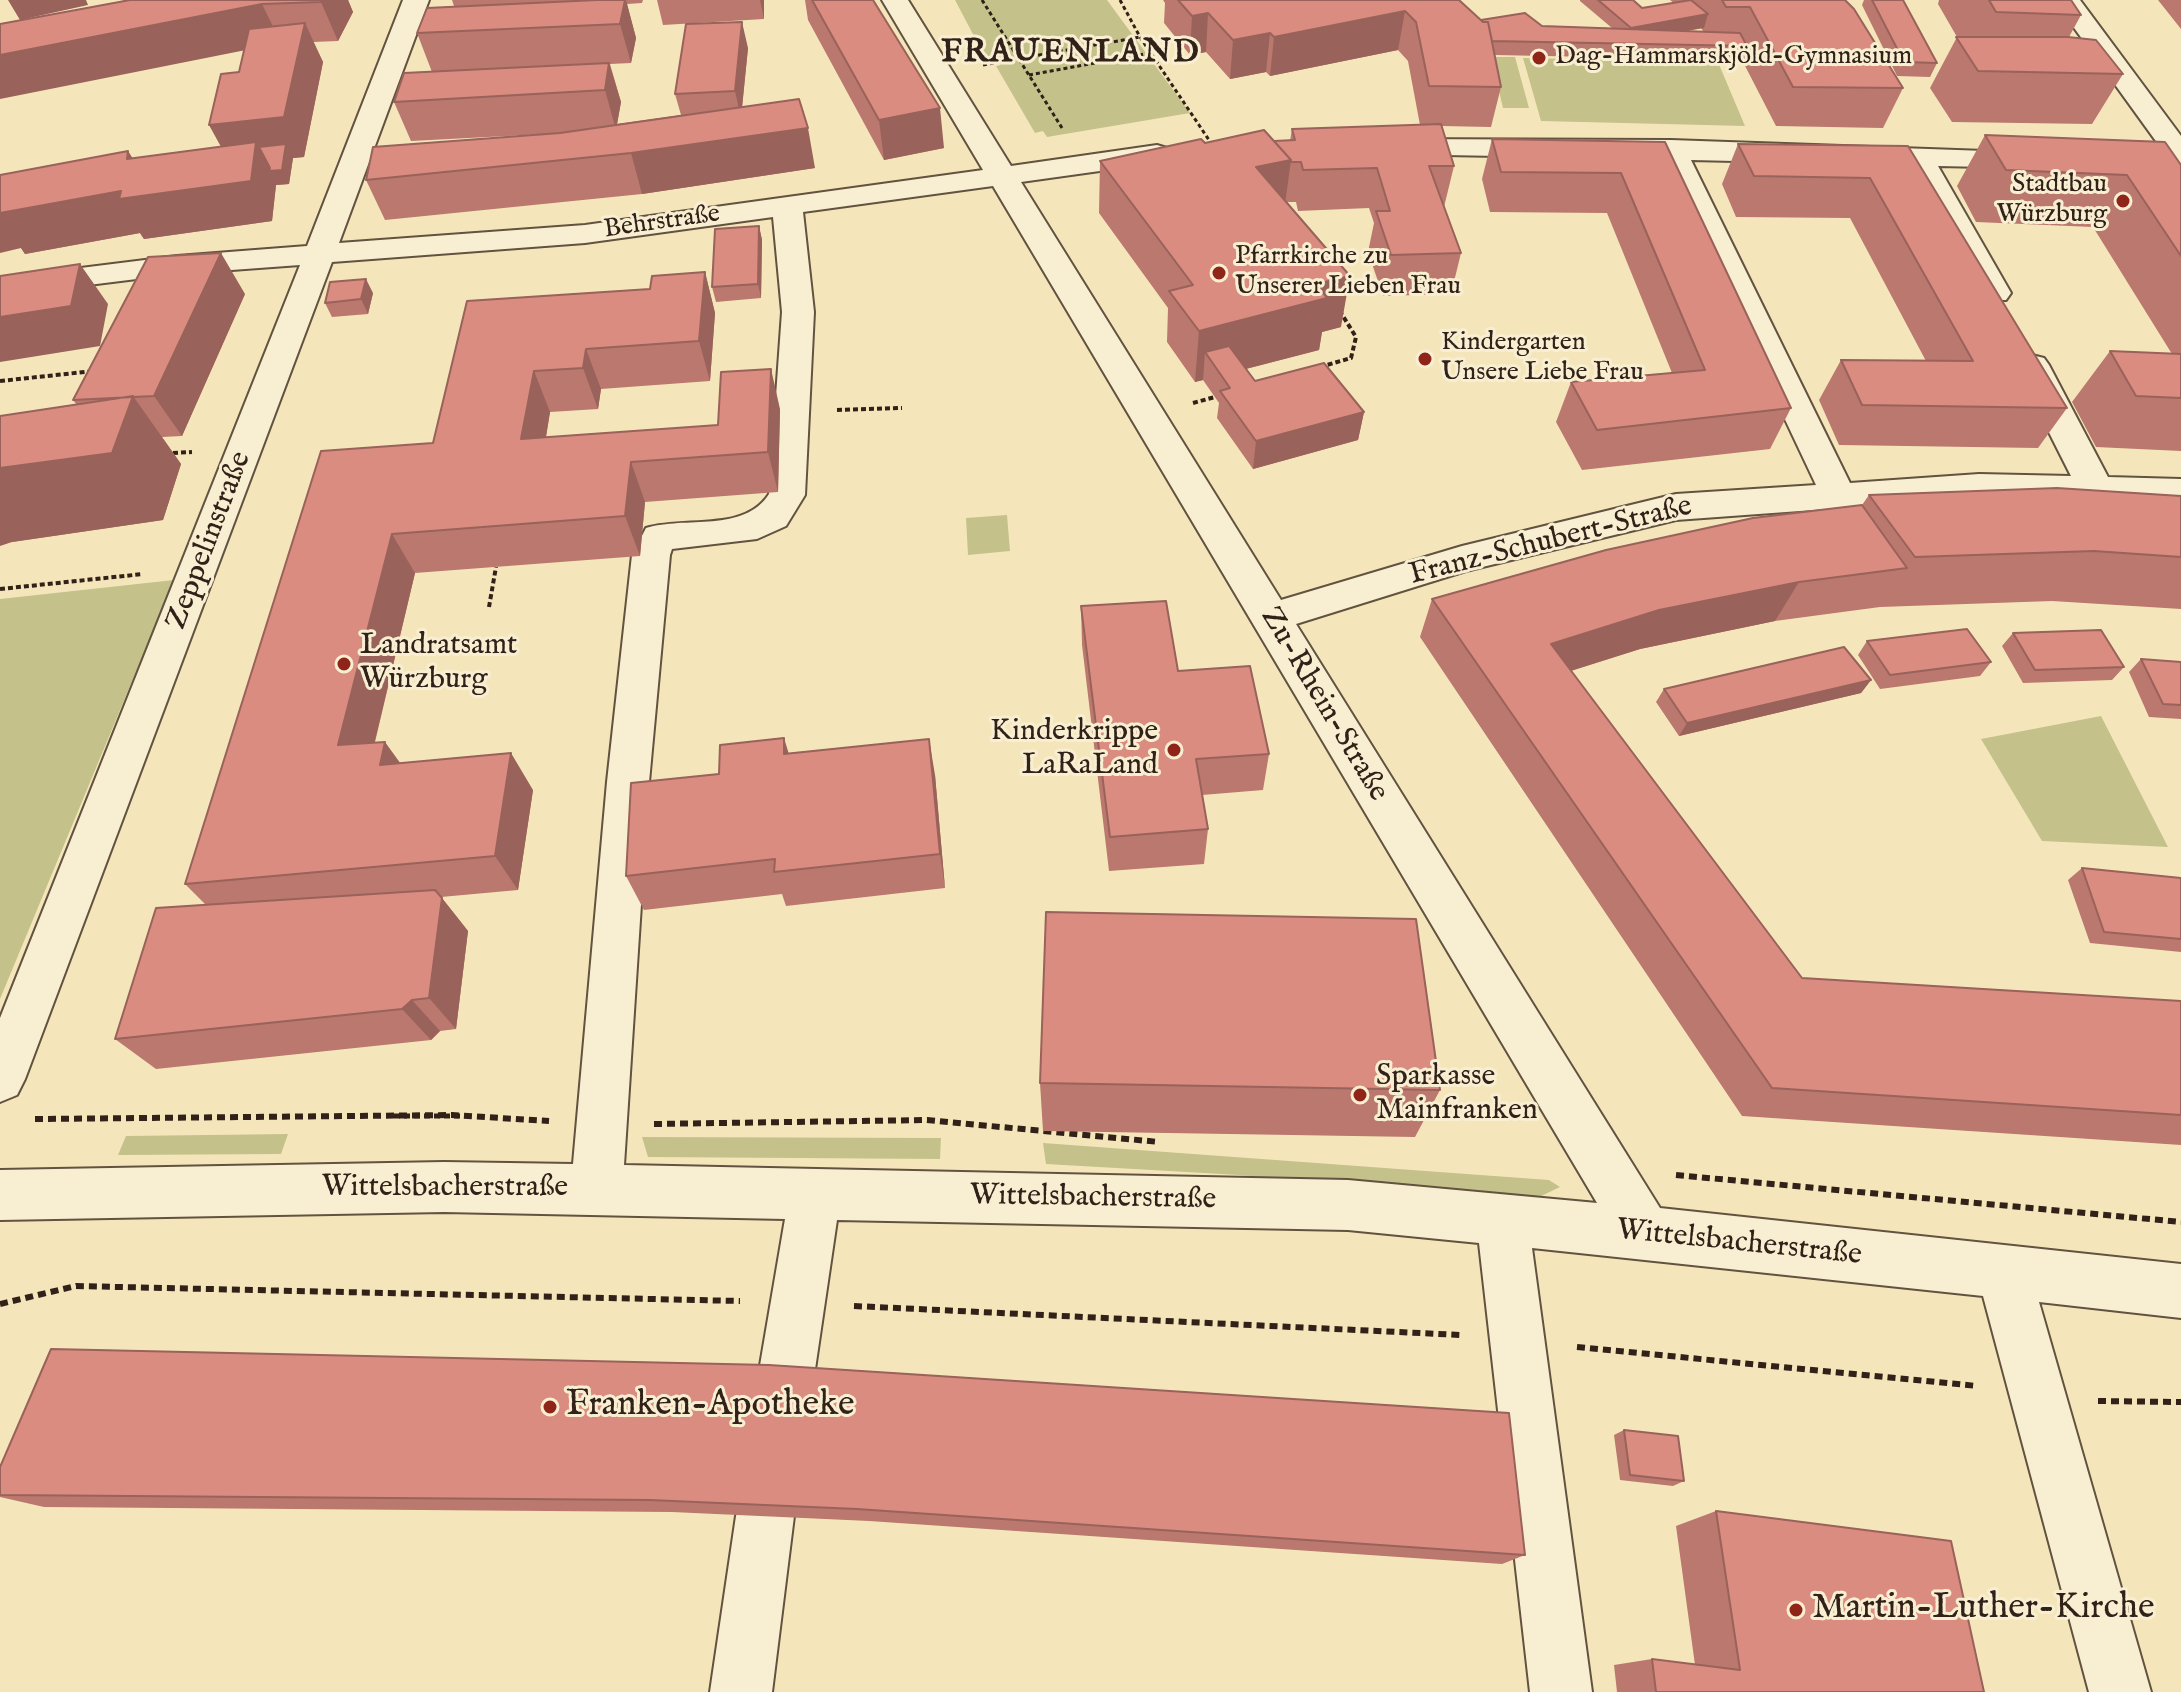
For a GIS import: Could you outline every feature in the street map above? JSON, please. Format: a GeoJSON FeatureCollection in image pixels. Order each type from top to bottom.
{"type":"FeatureCollection","features":[{"type":"Feature","properties":{"kind":"street","name":"Zeppelinstraße"},"geometry":{"type":"LineString","coordinates":[[0,1079],[200,569],[416,0]]}},
{"type":"Feature","properties":{"kind":"street","name":"Zu-Rhein-Straße"},"geometry":{"type":"LineString","coordinates":[[895,0],[1645,1233]]}},
{"type":"Feature","properties":{"kind":"street"},"geometry":{"type":"LineString","coordinates":[[2067,0],[2173,160]]}},
{"type":"Feature","properties":{"kind":"street"},"geometry":{"type":"LineString","coordinates":[[1367,144],[2053,159]]}},
{"type":"Feature","properties":{"kind":"street","name":"Behrstraße"},"geometry":{"type":"LineString","coordinates":[[0,287],[177,265],[585,234],[1213,146]]}},
{"type":"Feature","properties":{"kind":"street"},"geometry":{"type":"LineString","coordinates":[[1671,149],[1838,494]]}},
{"type":"Feature","properties":{"kind":"street"},"geometry":{"type":"LineString","coordinates":[[1918,156],[2010,321],[2095,487]]}},
{"type":"Feature","properties":{"kind":"street"},"geometry":{"type":"LineString","coordinates":[[597,1188],[628,782],[651,555],[659,537],[744,530],[773,517],[787,495],[798,312],[787,206]]}},
{"type":"Feature","properties":{"kind":"street","name":"Franz-Schubert-Straße"},"geometry":{"type":"LineString","coordinates":[[1270,618],[1462,559],[1676,507],[1979,486],[2181,491]]}},
{"type":"Feature","properties":{"kind":"street","name":"Wittelsbacherstraße"},"geometry":{"type":"LineString","coordinates":[[0,1195],[444,1187],[597,1188],[1348,1205],[1645,1233],[2181,1291]]}},
{"type":"Feature","properties":{"kind":"street"},"geometry":{"type":"LineString","coordinates":[[785,1383],[815,1192]]}},
{"type":"Feature","properties":{"kind":"street"},"geometry":{"type":"LineString","coordinates":[[1502,1219],[1561,1692]]}},
{"type":"Feature","properties":{"kind":"street"},"geometry":{"type":"LineString","coordinates":[[2004,1273],[2120,1692]]}},
{"type":"Feature","properties":{"kind":"street"},"geometry":{"type":"LineString","coordinates":[[741,1692],[765,1516]]}},
{"type":"Feature","properties":{"kind":"path"},"geometry":{"type":"LineString","coordinates":[[982,0],[1084,163]]}},
{"type":"Feature","properties":{"kind":"path"},"geometry":{"type":"LineString","coordinates":[[1120,0],[1140,37],[1213,146]]}},
{"type":"Feature","properties":{"kind":"path"},"geometry":{"type":"LineString","coordinates":[[938,74],[1140,37]]}},
{"type":"Feature","properties":{"kind":"path"},"geometry":{"type":"LineString","coordinates":[[1029,75],[1151,53]]}},
{"type":"Feature","properties":{"kind":"path"},"geometry":{"type":"LineString","coordinates":[[1309,370],[1351,358],[1356,337],[1337,307]]}},
{"type":"Feature","properties":{"kind":"path"},"geometry":{"type":"LineString","coordinates":[[0,381],[105,370]]}},
{"type":"Feature","properties":{"kind":"path"},"geometry":{"type":"LineString","coordinates":[[792,412],[902,408]]}},
{"type":"Feature","properties":{"kind":"path"},"geometry":{"type":"LineString","coordinates":[[489,607],[496,567]]}},
{"type":"Feature","properties":{"kind":"path"},"geometry":{"type":"LineString","coordinates":[[0,589],[200,569]]}},
{"type":"Feature","properties":{"kind":"path"},"geometry":{"type":"LineString","coordinates":[[0,1304],[76,1286],[797,1303],[1389,1329],[1982,1386]]}},
{"type":"Feature","properties":{"kind":"path"},"geometry":{"type":"LineString","coordinates":[[2104,1402],[2181,1402]]}},
{"type":"Feature","properties":{"kind":"shaded area"},"geometry":{"type":"Polygon","coordinates":[[[955,0],[1107,0],[1190,113],[1047,137],[1043,131],[1035,133],[996,66],[1001,65],[996,57],[986,59],[955,0]]]}},
{"type":"Feature","properties":{"kind":"shaded area"},"geometry":{"type":"Polygon","coordinates":[[[1491,57],[1515,57],[1529,108],[1503,108],[1491,57]]]}},
{"type":"Feature","properties":{"kind":"shaded area"},"geometry":{"type":"Polygon","coordinates":[[[1523,58],[1718,62],[1745,126],[1541,121],[1523,58]]]}},
{"type":"Feature","properties":{"kind":"shaded area"},"geometry":{"type":"Polygon","coordinates":[[[1007,515],[1010,551],[968,555],[966,518],[1007,515]]]}},
{"type":"Feature","properties":{"kind":"shaded area"},"geometry":{"type":"Polygon","coordinates":[[[174,580],[0,999],[0,599],[174,580]]]}},
{"type":"Feature","properties":{"kind":"shaded area"},"geometry":{"type":"Polygon","coordinates":[[[2101,716],[2168,847],[2042,841],[1981,739],[2101,716]]]}},
{"type":"Feature","properties":{"kind":"shaded area"},"geometry":{"type":"Polygon","coordinates":[[[288,1134],[281,1154],[118,1155],[126,1136],[288,1134]]]}},
{"type":"Feature","properties":{"kind":"shaded area"},"geometry":{"type":"Polygon","coordinates":[[[642,1137],[941,1138],[940,1159],[648,1157],[642,1137]]]}},
{"type":"Feature","properties":{"kind":"shaded area"},"geometry":{"type":"Polygon","coordinates":[[[1043,1143],[1549,1180],[1560,1187],[1535,1199],[1517,1200],[1239,1175],[1046,1164],[1043,1143]]]}},
{"type":"Feature","properties":{"kind":"building"},"geometry":{"type":"Polygon","coordinates":[[[130,0],[322,0],[262,4],[0,55],[0,24],[130,0]]]}},
{"type":"Feature","properties":{"kind":"building"},"geometry":{"type":"Polygon","coordinates":[[[625,0],[620,24],[417,33],[427,8],[625,0]]]}},
{"type":"Feature","properties":{"kind":"building"},"geometry":{"type":"Polygon","coordinates":[[[812,0],[873,0],[940,108],[879,120],[812,0]]]}},
{"type":"Feature","properties":{"kind":"building"},"geometry":{"type":"Polygon","coordinates":[[[1178,0],[1459,0],[1483,22],[1488,22],[1501,87],[1429,86],[1416,22],[1405,11],[1274,37],[1270,33],[1233,40],[1208,13],[1192,16],[1178,0]]]}},
{"type":"Feature","properties":{"kind":"building"},"geometry":{"type":"Polygon","coordinates":[[[1598,0],[1633,0],[1642,8],[1691,0],[1708,14],[1631,28],[1598,0]]]}},
{"type":"Feature","properties":{"kind":"building"},"geometry":{"type":"Polygon","coordinates":[[[1722,0],[1845,0],[1854,9],[1903,88],[1793,87],[1750,7],[1726,7],[1722,0]]]}},
{"type":"Feature","properties":{"kind":"building"},"geometry":{"type":"Polygon","coordinates":[[[1872,0],[1903,0],[1937,63],[1904,62],[1872,0]]]}},
{"type":"Feature","properties":{"kind":"building"},"geometry":{"type":"Polygon","coordinates":[[[1989,0],[2071,0],[2081,15],[1996,12],[1989,0]]]}},
{"type":"Feature","properties":{"kind":"building"},"geometry":{"type":"Polygon","coordinates":[[[1525,13],[1542,26],[1740,33],[1747,46],[1492,41],[1488,22],[1481,20],[1525,13]]]}},
{"type":"Feature","properties":{"kind":"building"},"geometry":{"type":"Polygon","coordinates":[[[742,22],[735,91],[675,94],[686,24],[742,22]]]}},
{"type":"Feature","properties":{"kind":"building"},"geometry":{"type":"Polygon","coordinates":[[[305,23],[284,117],[209,125],[221,74],[239,72],[249,29],[305,23]]]}},
{"type":"Feature","properties":{"kind":"building"},"geometry":{"type":"Polygon","coordinates":[[[1956,37],[2096,40],[2123,74],[1978,71],[1956,37]]]}},
{"type":"Feature","properties":{"kind":"building"},"geometry":{"type":"Polygon","coordinates":[[[609,63],[605,90],[394,102],[404,73],[609,63]]]}},
{"type":"Feature","properties":{"kind":"building"},"geometry":{"type":"Polygon","coordinates":[[[799,99],[808,128],[631,153],[366,180],[373,147],[560,133],[799,99]]]}},
{"type":"Feature","properties":{"kind":"building"},"geometry":{"type":"Polygon","coordinates":[[[1441,124],[1454,166],[1429,166],[1461,253],[1391,255],[1376,211],[1390,211],[1377,168],[1303,170],[1301,162],[1290,162],[1274,141],[1295,140],[1292,129],[1441,124]]]}},
{"type":"Feature","properties":{"kind":"building"},"geometry":{"type":"Polygon","coordinates":[[[1264,130],[1291,160],[1256,167],[1350,276],[1316,284],[1327,298],[1199,331],[1169,291],[1193,285],[1100,161],[1201,139],[1205,143],[1264,130]]]}},
{"type":"Feature","properties":{"kind":"building"},"geometry":{"type":"Polygon","coordinates":[[[1985,135],[2165,142],[2181,165],[2181,256],[2127,175],[2006,170],[1985,135]]]}},
{"type":"Feature","properties":{"kind":"building"},"geometry":{"type":"Polygon","coordinates":[[[1492,139],[1665,142],[1791,408],[1597,430],[1571,382],[1705,370],[1621,173],[1501,172],[1492,139]]]}},
{"type":"Feature","properties":{"kind":"building"},"geometry":{"type":"Polygon","coordinates":[[[256,142],[251,181],[119,199],[121,191],[0,213],[0,175],[128,151],[127,159],[256,142]]]}},
{"type":"Feature","properties":{"kind":"building"},"geometry":{"type":"Polygon","coordinates":[[[286,144],[282,170],[269,171],[259,147],[286,144]]]}},
{"type":"Feature","properties":{"kind":"building"},"geometry":{"type":"Polygon","coordinates":[[[1738,144],[1908,146],[2067,408],[1862,405],[1841,360],[1973,361],[1870,178],[1754,176],[1738,144]]]}},
{"type":"Feature","properties":{"kind":"building"},"geometry":{"type":"Polygon","coordinates":[[[759,226],[758,284],[712,287],[715,229],[759,226]]]}},
{"type":"Feature","properties":{"kind":"building"},"geometry":{"type":"Polygon","coordinates":[[[221,253],[154,396],[73,400],[148,257],[221,253]]]}},
{"type":"Feature","properties":{"kind":"building"},"geometry":{"type":"Polygon","coordinates":[[[80,264],[71,306],[0,317],[0,276],[80,264]]]}},
{"type":"Feature","properties":{"kind":"building"},"geometry":{"type":"Polygon","coordinates":[[[705,272],[699,341],[586,349],[583,368],[534,371],[521,439],[718,425],[721,372],[771,369],[768,452],[631,462],[625,516],[392,534],[338,745],[385,742],[380,765],[511,753],[495,856],[185,884],[321,451],[433,443],[467,301],[650,289],[652,276],[705,272]]]}},
{"type":"Feature","properties":{"kind":"building"},"geometry":{"type":"Polygon","coordinates":[[[366,279],[361,299],[325,303],[330,282],[366,279]]]}},
{"type":"Feature","properties":{"kind":"building"},"geometry":{"type":"Polygon","coordinates":[[[1229,346],[1255,381],[1324,363],[1364,412],[1256,441],[1220,391],[1230,388],[1205,352],[1229,346]]]}},
{"type":"Feature","properties":{"kind":"building"},"geometry":{"type":"Polygon","coordinates":[[[2110,351],[2181,354],[2181,398],[2136,396],[2110,351]]]}},
{"type":"Feature","properties":{"kind":"building"},"geometry":{"type":"Polygon","coordinates":[[[133,396],[112,453],[0,468],[0,416],[133,396]]]}},
{"type":"Feature","properties":{"kind":"building"},"geometry":{"type":"Polygon","coordinates":[[[2057,488],[2181,496],[2181,557],[2094,551],[1915,557],[1869,495],[2057,488]]]}},
{"type":"Feature","properties":{"kind":"building"},"geometry":{"type":"Polygon","coordinates":[[[1862,505],[1907,568],[1799,582],[1659,610],[1551,644],[1802,978],[2181,1001],[2181,1115],[1772,1088],[1432,599],[1606,550],[1753,518],[1862,505]]]}},
{"type":"Feature","properties":{"kind":"building","name":"Kinderkrippe LaRaLand"},"geometry":{"type":"Polygon","coordinates":[[[1166,601],[1178,671],[1250,666],[1269,754],[1196,759],[1208,829],[1110,837],[1081,606],[1166,601]]]}},
{"type":"Feature","properties":{"kind":"building"},"geometry":{"type":"Polygon","coordinates":[[[1967,629],[1991,662],[1890,675],[1867,641],[1967,629]]]}},
{"type":"Feature","properties":{"kind":"building"},"geometry":{"type":"Polygon","coordinates":[[[2101,630],[2124,667],[2035,670],[2013,633],[2101,630]]]}},
{"type":"Feature","properties":{"kind":"building"},"geometry":{"type":"Polygon","coordinates":[[[1844,647],[1871,680],[1687,723],[1664,689],[1844,647]]]}},
{"type":"Feature","properties":{"kind":"building"},"geometry":{"type":"Polygon","coordinates":[[[2141,659],[2181,662],[2181,705],[2163,704],[2141,659]]]}},
{"type":"Feature","properties":{"kind":"building"},"geometry":{"type":"Polygon","coordinates":[[[784,738],[784,754],[929,739],[940,854],[774,872],[775,859],[626,876],[631,783],[719,774],[720,745],[784,738]]]}},
{"type":"Feature","properties":{"kind":"building"},"geometry":{"type":"Polygon","coordinates":[[[2082,868],[2181,878],[2181,939],[2104,932],[2082,868]]]}},
{"type":"Feature","properties":{"kind":"building"},"geometry":{"type":"Polygon","coordinates":[[[435,890],[442,898],[429,998],[412,1000],[402,1009],[115,1039],[156,908],[435,890]]]}},
{"type":"Feature","properties":{"kind":"building"},"geometry":{"type":"Polygon","coordinates":[[[1046,912],[1416,919],[1440,1090],[1040,1083],[1046,912]]]}},
{"type":"Feature","properties":{"kind":"building"},"geometry":{"type":"Polygon","coordinates":[[[51,1349],[769,1365],[1509,1413],[1525,1555],[857,1509],[650,1500],[0,1495],[0,1467],[51,1349]]]}},
{"type":"Feature","properties":{"kind":"building"},"geometry":{"type":"Polygon","coordinates":[[[1624,1430],[1678,1436],[1684,1481],[1630,1475],[1624,1430]]]}},
{"type":"Feature","properties":{"kind":"building","name":"Martin-Luther-Kirche"},"geometry":{"type":"Polygon","coordinates":[[[1716,1511],[1951,1541],[1984,1692],[1656,1692],[1652,1659],[1740,1670],[1716,1511]]]}},
{"type":"Feature","properties":{"kind":"place","name":"Dag-Hammarskjöld-Gymnasium"},"geometry":{"type":"Point","coordinates":[1539,58]}},
{"type":"Feature","properties":{"kind":"place","name":"Stadtbau Würzburg"},"geometry":{"type":"Point","coordinates":[2123,201]}},
{"type":"Feature","properties":{"kind":"place","name":"Pfarrkirche zu Unserer Lieben Frau"},"geometry":{"type":"Point","coordinates":[1219,273]}},
{"type":"Feature","properties":{"kind":"place","name":"Kindergarten Unsere Liebe Frau"},"geometry":{"type":"Point","coordinates":[1425,359]}},
{"type":"Feature","properties":{"kind":"place","name":"Landratsamt Würzburg"},"geometry":{"type":"Point","coordinates":[344,664]}},
{"type":"Feature","properties":{"kind":"place","name":"Kinderkrippe LaRaLand"},"geometry":{"type":"Point","coordinates":[1174,750]}},
{"type":"Feature","properties":{"kind":"place","name":"Sparkasse Mainfranken"},"geometry":{"type":"Point","coordinates":[1360,1095]}},
{"type":"Feature","properties":{"kind":"place","name":"Franken-Apotheke"},"geometry":{"type":"Point","coordinates":[550,1407]}},
{"type":"Feature","properties":{"kind":"place","name":"Martin-Luther-Kirche"},"geometry":{"type":"Point","coordinates":[1796,1610]}},
{"type":"Feature","properties":{"kind":"district","name":"FRAUENLAND"},"geometry":{"type":"Point","coordinates":[1071,54]}}]}
